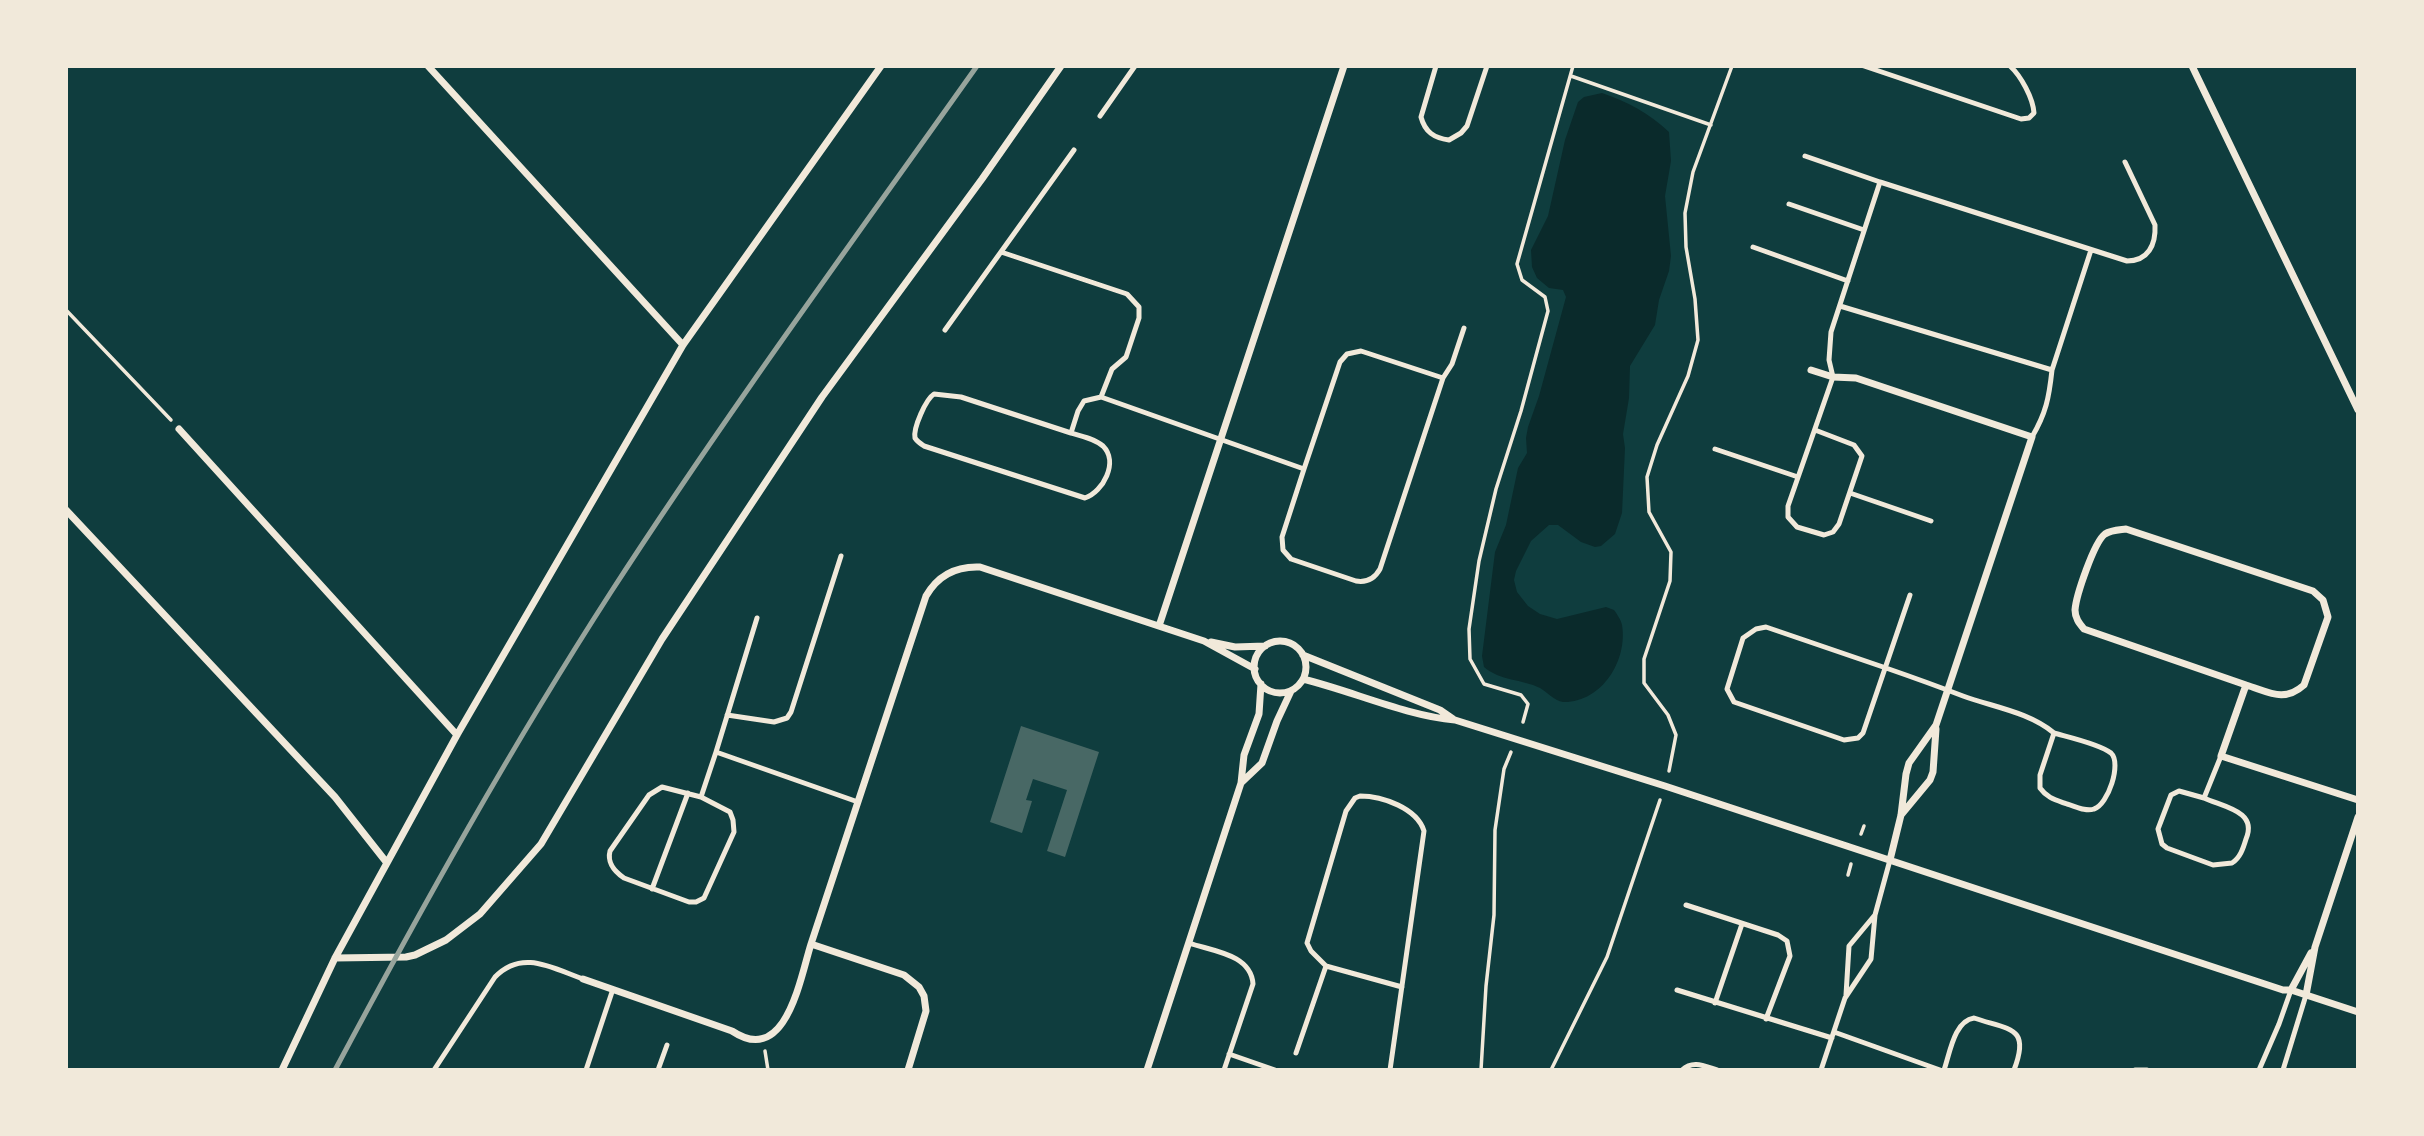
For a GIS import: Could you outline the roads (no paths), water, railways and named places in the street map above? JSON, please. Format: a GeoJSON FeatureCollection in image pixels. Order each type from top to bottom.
{"type":"FeatureCollection","features":[{"type":"Feature","properties":{"kind":"street"},"geometry":{"type":"LineString","coordinates":[[428,66],[683,345]]}},
{"type":"Feature","properties":{"kind":"street"},"geometry":{"type":"LineString","coordinates":[[282,1069],[335,958],[457,735],[683,345],[881,66]]}},
{"type":"Feature","properties":{"kind":"street"},"geometry":{"type":"LineString","coordinates":[[335,958],[406,957],[446,940],[480,914],[541,844],[663,639],[814,408],[982,179],[1061,66]]}},
{"type":"Feature","properties":{"kind":"street"},"geometry":{"type":"LineString","coordinates":[[1159,626],[1344,66]]}},
{"type":"Feature","properties":{"kind":"street"},"geometry":{"type":"LineString","coordinates":[[2192,66],[2357,411]]}},
{"type":"Feature","properties":{"kind":"street"},"geometry":{"type":"LineString","coordinates":[[1811,370],[1833,377],[1856,378],[2032,437],[1936,725],[1933,772],[1930,780],[1901,815]]}},
{"type":"Feature","properties":{"kind":"street"},"geometry":{"type":"LineString","coordinates":[[179,429],[457,735]]}},
{"type":"Feature","properties":{"kind":"street"},"geometry":{"type":"LineString","coordinates":[[66,510],[335,797],[387,863]]}},
{"type":"Feature","properties":{"kind":"street"},"geometry":{"type":"LineString","coordinates":[[2126,529],[2313,592],[2323,600],[2328,617],[2304,685],[2288,695],[2278,695],[2246,685],[2084,629],[2077,620],[2075,609],[2098,541],[2113,530],[2126,529]]}},
{"type":"Feature","properties":{"kind":"street"},"geometry":{"type":"LineString","coordinates":[[583,979],[732,1031],[747,1039],[771,1036],[783,1024],[926,596],[948,573],[969,566],[980,567],[1204,641],[1235,647],[1265,646],[1282,641],[1290,643],[1303,655],[1440,710],[1455,720]]}},
{"type":"Feature","properties":{"kind":"street"},"geometry":{"type":"LineString","coordinates":[[1204,641],[1255,669]]}},
{"type":"Feature","properties":{"kind":"street"},"geometry":{"type":"LineString","coordinates":[[1147,1069],[1241,783],[1244,755],[1259,715],[1261,684],[1255,669],[1255,660],[1265,646]]}},
{"type":"Feature","properties":{"kind":"street"},"geometry":{"type":"LineString","coordinates":[[1241,783],[1262,762],[1291,691],[1303,679],[1306,663],[1303,655]]}},
{"type":"Feature","properties":{"kind":"street"},"geometry":{"type":"LineString","coordinates":[[1303,679],[1434,718],[1455,720],[1665,786],[2357,1013]]}},
{"type":"Feature","properties":{"kind":"street"},"geometry":{"type":"LineString","coordinates":[[1261,684],[1275,692],[1291,691]]}},
{"type":"Feature","properties":{"kind":"street"},"geometry":{"type":"LineString","coordinates":[[2246,685],[2221,756],[2357,800]]}},
{"type":"Feature","properties":{"kind":"street"},"geometry":{"type":"LineString","coordinates":[[1889,860],[1901,815],[1909,763],[1936,725]]}},
{"type":"Feature","properties":{"kind":"street"},"geometry":{"type":"LineString","coordinates":[[2306,995],[2315,947],[2357,817]]}},
{"type":"Feature","properties":{"kind":"street"},"geometry":{"type":"LineString","coordinates":[[811,944],[904,975],[919,987],[924,996],[926,1011],[908,1069]]}},
{"type":"Feature","properties":{"kind":"street"},"geometry":{"type":"LineString","coordinates":[[2291,990],[2315,947]]}},
{"type":"Feature","properties":{"kind":"lane"},"geometry":{"type":"LineString","coordinates":[[1100,116],[1135,66]]}},
{"type":"Feature","properties":{"kind":"lane"},"geometry":{"type":"LineString","coordinates":[[1436,66],[1421,117],[1427,131],[1440,139],[1449,140],[1467,126],[1487,66]]}},
{"type":"Feature","properties":{"kind":"lane"},"geometry":{"type":"LineString","coordinates":[[1864,66],[2021,119],[2029,118],[2034,113],[2034,106],[2019,76],[2010,66]]}},
{"type":"Feature","properties":{"kind":"lane"},"geometry":{"type":"LineString","coordinates":[[945,330],[1074,150]]}},
{"type":"Feature","properties":{"kind":"lane"},"geometry":{"type":"LineString","coordinates":[[1805,156],[2091,250],[2127,261],[2137,261],[2151,248],[2155,225],[2124,162]]}},
{"type":"Feature","properties":{"kind":"lane"},"geometry":{"type":"LineString","coordinates":[[1815,430],[1848,442],[1862,456],[1839,524],[1833,532],[1824,535],[1797,527],[1788,517],[1788,506],[1833,377],[1829,360],[1831,332],[1880,182]]}},
{"type":"Feature","properties":{"kind":"lane"},"geometry":{"type":"LineString","coordinates":[[1789,204],[1864,230]]}},
{"type":"Feature","properties":{"kind":"lane"},"geometry":{"type":"LineString","coordinates":[[1753,247],[1848,281]]}},
{"type":"Feature","properties":{"kind":"lane"},"geometry":{"type":"LineString","coordinates":[[2032,437],[2048,402],[2052,370],[2091,250]]}},
{"type":"Feature","properties":{"kind":"lane"},"geometry":{"type":"LineString","coordinates":[[1001,252],[1127,294],[1136,302],[1139,318],[1128,353],[1112,369],[1101,397]]}},
{"type":"Feature","properties":{"kind":"lane"},"geometry":{"type":"LineString","coordinates":[[1840,306],[2052,370]]}},
{"type":"Feature","properties":{"kind":"lane"},"geometry":{"type":"LineString","coordinates":[[1443,378],[1361,351],[1347,354],[1340,362],[1282,537],[1283,550],[1291,559],[1356,581],[1371,579],[1380,569],[1443,378],[1452,364],[1464,328]]}},
{"type":"Feature","properties":{"kind":"lane"},"geometry":{"type":"LineString","coordinates":[[940,393],[961,397],[1071,433],[1095,441],[1109,457],[1108,473],[1102,486],[1085,498],[924,446],[915,434],[925,401],[940,393]]}},
{"type":"Feature","properties":{"kind":"lane"},"geometry":{"type":"LineString","coordinates":[[1071,433],[1084,401],[1101,397],[1304,469]]}},
{"type":"Feature","properties":{"kind":"lane"},"geometry":{"type":"LineString","coordinates":[[1715,449],[1798,477]]}},
{"type":"Feature","properties":{"kind":"lane"},"geometry":{"type":"LineString","coordinates":[[1850,493],[1931,521]]}},
{"type":"Feature","properties":{"kind":"lane"},"geometry":{"type":"LineString","coordinates":[[727,715],[774,722],[787,718],[841,556]]}},
{"type":"Feature","properties":{"kind":"lane"},"geometry":{"type":"LineString","coordinates":[[1910,595],[1886,668],[1863,733],[1858,738],[1844,740],[1734,702],[1727,689],[1743,638],[1749,632],[1766,627],[1886,668],[2041,722],[2054,733],[2108,750],[2114,758],[2116,768],[2106,797],[2098,808],[2088,810],[2049,797],[2040,788],[2040,775],[2054,733]]}},
{"type":"Feature","properties":{"kind":"lane"},"geometry":{"type":"LineString","coordinates":[[701,797],[757,618]]}},
{"type":"Feature","properties":{"kind":"lane"},"geometry":{"type":"LineString","coordinates":[[716,752],[858,802]]}},
{"type":"Feature","properties":{"kind":"lane"},"geometry":{"type":"LineString","coordinates":[[2204,798],[2221,756]]}},
{"type":"Feature","properties":{"kind":"lane"},"geometry":{"type":"LineString","coordinates":[[662,787],[701,797],[724,807],[730,813],[734,832],[708,894],[701,901],[689,902],[615,873],[608,858],[610,851],[649,795],[662,787]]}},
{"type":"Feature","properties":{"kind":"lane"},"geometry":{"type":"LineString","coordinates":[[2179,791],[2204,798],[2239,812],[2248,822],[2248,835],[2240,855],[2232,863],[2213,865],[2167,848],[2159,837],[2160,823],[2171,794],[2179,791]]}},
{"type":"Feature","properties":{"kind":"lane"},"geometry":{"type":"LineString","coordinates":[[652,889],[688,793]]}},
{"type":"Feature","properties":{"kind":"lane"},"geometry":{"type":"LineString","coordinates":[[1390,1069],[1402,987],[1424,831],[1418,819],[1404,807],[1365,795],[1355,798],[1346,811],[1307,935],[1308,947],[1326,966],[1402,987]]}},
{"type":"Feature","properties":{"kind":"lane"},"geometry":{"type":"LineString","coordinates":[[1845,998],[1871,959],[1875,915],[1889,860]]}},
{"type":"Feature","properties":{"kind":"lane"},"geometry":{"type":"LineString","coordinates":[[1686,905],[1778,934],[1787,941],[1791,950],[1790,956],[1766,1019]]}},
{"type":"Feature","properties":{"kind":"lane"},"geometry":{"type":"LineString","coordinates":[[1821,1069],[1845,998],[1849,946],[1875,915]]}},
{"type":"Feature","properties":{"kind":"lane"},"geometry":{"type":"LineString","coordinates":[[1715,1003],[1742,924]]}},
{"type":"Feature","properties":{"kind":"lane"},"geometry":{"type":"LineString","coordinates":[[1189,943],[1239,959],[1252,974],[1253,984],[1224,1069]]}},
{"type":"Feature","properties":{"kind":"lane"},"geometry":{"type":"LineString","coordinates":[[434,1069],[502,969],[521,961],[583,979]]}},
{"type":"Feature","properties":{"kind":"lane"},"geometry":{"type":"LineString","coordinates":[[1296,1052],[1326,966]]}},
{"type":"Feature","properties":{"kind":"lane"},"geometry":{"type":"LineString","coordinates":[[586,1069],[613,989]]}},
{"type":"Feature","properties":{"kind":"lane"},"geometry":{"type":"LineString","coordinates":[[1677,990],[1766,1019],[1833,1035],[1942,1069],[1958,1030],[1963,1022],[1971,1018],[2012,1031],[2018,1036],[2021,1051],[2014,1069]]}},
{"type":"Feature","properties":{"kind":"lane"},"geometry":{"type":"LineString","coordinates":[[2259,1069],[2291,990]]}},
{"type":"Feature","properties":{"kind":"lane"},"geometry":{"type":"LineString","coordinates":[[2283,1069],[2306,995]]}},
{"type":"Feature","properties":{"kind":"lane"},"geometry":{"type":"LineString","coordinates":[[658,1069],[667,1045]]}},
{"type":"Feature","properties":{"kind":"lane"},"geometry":{"type":"LineString","coordinates":[[1230,1054],[1275,1069]]}},
{"type":"Feature","properties":{"kind":"lane"},"geometry":{"type":"LineString","coordinates":[[1682,1069],[1692,1064],[1717,1069]]}},
{"type":"Feature","properties":{"kind":"lane"},"geometry":{"type":"LineString","coordinates":[[2135,1069],[2147,1069]]}},
{"type":"Feature","properties":{"kind":"water"},"geometry":{"type":"Polygon","coordinates":[[[1602,93],[1638,109],[1669,132],[1671,161],[1665,196],[1671,256],[1655,325],[1630,366],[1629,398],[1623,434],[1625,448],[1622,513],[1615,534],[1601,546],[1595,547],[1581,542],[1558,525],[1549,525],[1531,541],[1516,571],[1514,580],[1517,592],[1528,606],[1540,614],[1557,619],[1606,607],[1614,610],[1619,617],[1623,638],[1621,652],[1609,677],[1590,695],[1563,702],[1533,685],[1490,672],[1484,667],[1482,656],[1495,552],[1506,525],[1518,468],[1527,453],[1528,427],[1566,297],[1563,290],[1549,288],[1537,278],[1532,267],[1531,250],[1548,216],[1565,140],[1578,102],[1584,97],[1602,93]]]}},
{"type":"Feature","properties":{"kind":"railway"},"geometry":{"type":"LineString","coordinates":[[335,1070],[468,828],[611,592],[745,393],[977,66]]}}]}
